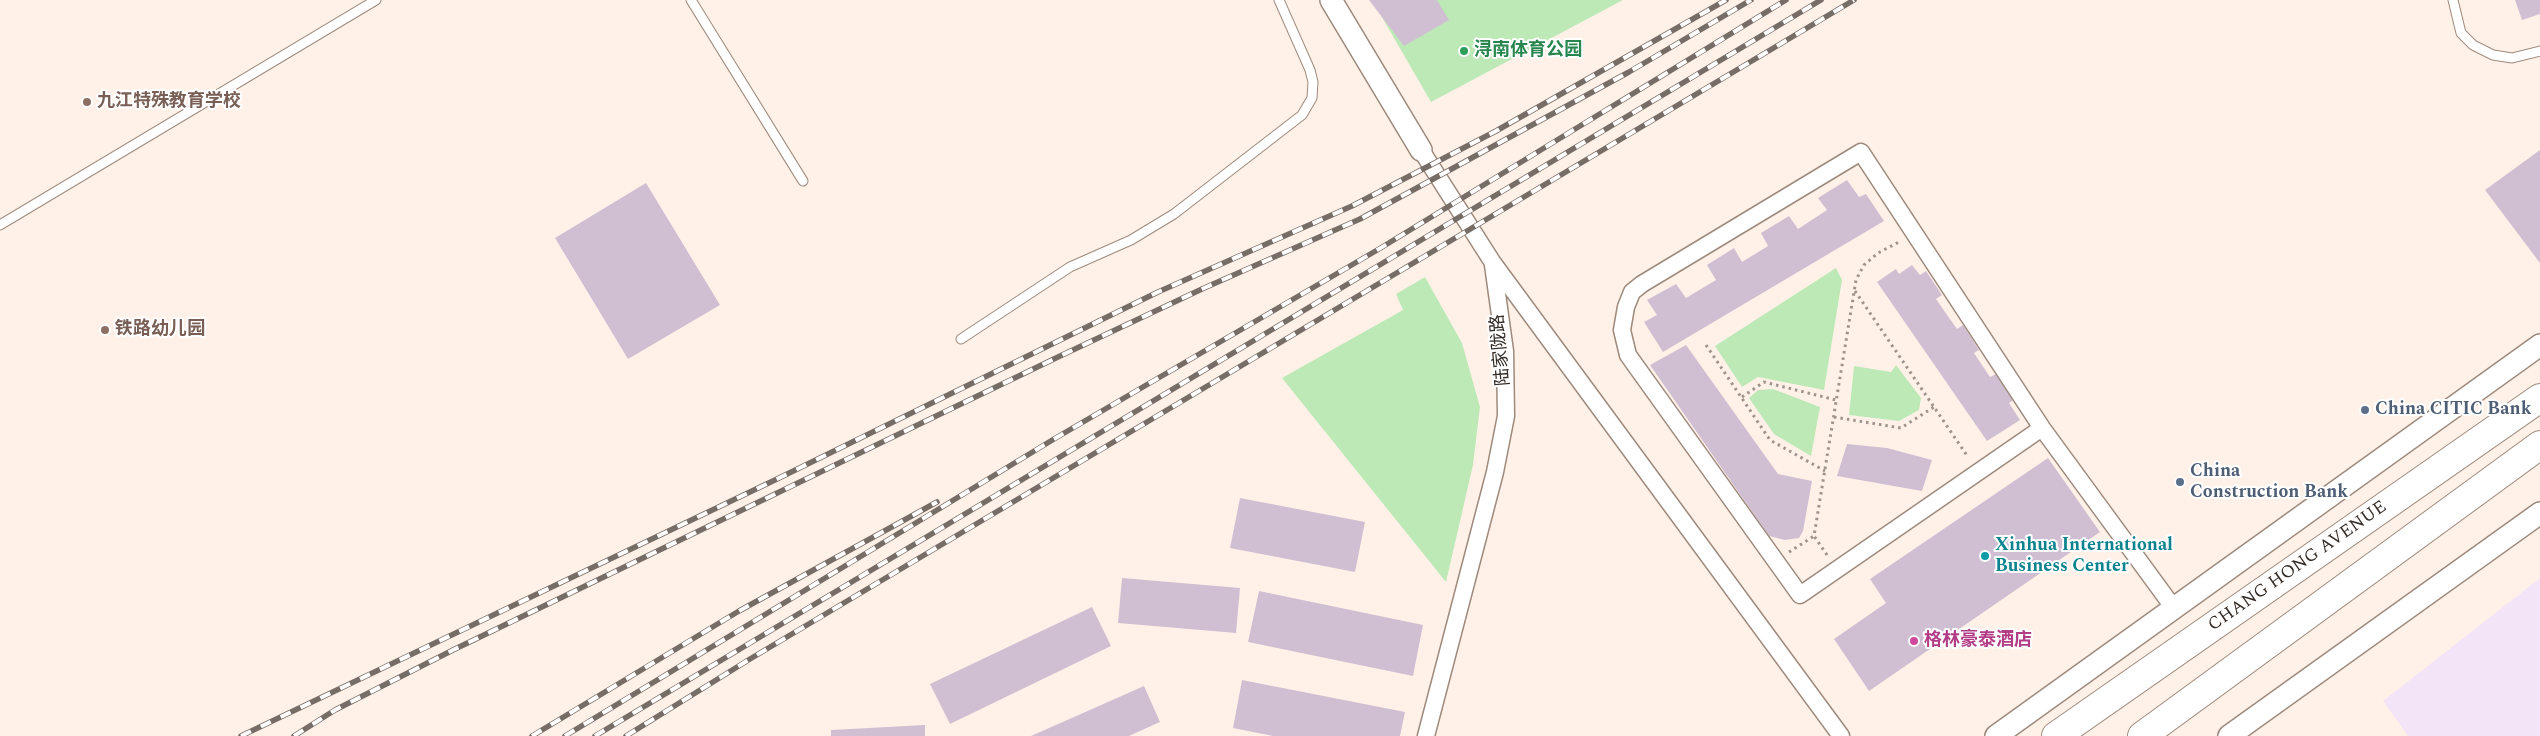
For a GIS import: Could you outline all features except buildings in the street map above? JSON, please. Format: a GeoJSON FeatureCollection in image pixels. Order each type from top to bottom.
{"type":"FeatureCollection","features":[{"type":"Feature","properties":{"kind":"highway","name":"CHANG HONG AVENUE"},"geometry":{"type":"LineString","coordinates":[[2056,736],[2540,398]]}},
{"type":"Feature","properties":{"kind":"highway"},"geometry":{"type":"LineString","coordinates":[[2142,736],[2540,445]]}},
{"type":"Feature","properties":{"kind":"street","name":"陆家陇路"},"geometry":{"type":"LineString","coordinates":[[1330,0],[1492,263],[1505,351],[1506,416],[1495,472],[1426,736]]}},
{"type":"Feature","properties":{"kind":"street"},"geometry":{"type":"LineString","coordinates":[[2042,428],[1800,595],[1628,355],[1622,330],[1626,307],[1632,292],[1642,284],[1861,152],[2042,428],[2172,607]]}},
{"type":"Feature","properties":{"kind":"street"},"geometry":{"type":"LineString","coordinates":[[1492,263],[1841,736]]}},
{"type":"Feature","properties":{"kind":"street"},"geometry":{"type":"LineString","coordinates":[[1996,736],[2172,607],[2540,345]]}},
{"type":"Feature","properties":{"kind":"street"},"geometry":{"type":"LineString","coordinates":[[2229,736],[2540,513]]}},
{"type":"Feature","properties":{"kind":"lane"},"geometry":{"type":"LineString","coordinates":[[0,225],[376,0]]}},
{"type":"Feature","properties":{"kind":"lane"},"geometry":{"type":"LineString","coordinates":[[691,0],[803,181]]}},
{"type":"Feature","properties":{"kind":"lane"},"geometry":{"type":"LineString","coordinates":[[961,340],[1070,267],[1131,240],[1174,214],[1302,116],[1312,98],[1314,82],[1279,0]]}},
{"type":"Feature","properties":{"kind":"lane"},"geometry":{"type":"LineString","coordinates":[[2453,0],[2461,33],[2473,45],[2493,55],[2512,58],[2540,50]]}},
{"type":"Feature","properties":{"kind":"path"},"geometry":{"type":"LineString","coordinates":[[1838,570],[1814,536],[1856,280],[1864,265],[1878,253],[1915,234]]}},
{"type":"Feature","properties":{"kind":"path"},"geometry":{"type":"LineString","coordinates":[[1854,290],[1978,472]]}},
{"type":"Feature","properties":{"kind":"path"},"geometry":{"type":"LineString","coordinates":[[1706,345],[1770,440],[1825,471]]}},
{"type":"Feature","properties":{"kind":"path"},"geometry":{"type":"LineString","coordinates":[[1742,397],[1764,382],[1836,400]]}},
{"type":"Feature","properties":{"kind":"path"},"geometry":{"type":"LineString","coordinates":[[1834,418],[1901,428],[1934,407]]}},
{"type":"Feature","properties":{"kind":"path"},"geometry":{"type":"LineString","coordinates":[[1776,560],[1814,536]]}},
{"type":"Feature","properties":{"kind":"shaded area"},"geometry":{"type":"Polygon","coordinates":[[[2540,578],[2540,736],[2408,736],[2383,701],[2540,578]]]}},
{"type":"Feature","properties":{"kind":"green space","name":"浔南体育公园"},"geometry":{"type":"Polygon","coordinates":[[[1372,0],[1623,0],[1431,102],[1372,0]]]}},
{"type":"Feature","properties":{"kind":"green space"},"geometry":{"type":"Polygon","coordinates":[[[1836,268],[1842,280],[1824,390],[1758,377],[1742,387],[1715,346],[1836,268]]]}},
{"type":"Feature","properties":{"kind":"green space"},"geometry":{"type":"Polygon","coordinates":[[[1425,277],[1462,343],[1480,407],[1473,465],[1446,582],[1282,378],[1403,310],[1396,294],[1425,277]]]}},
{"type":"Feature","properties":{"kind":"green space"},"geometry":{"type":"Polygon","coordinates":[[[1896,365],[1921,398],[1919,410],[1899,421],[1849,415],[1854,366],[1891,372],[1896,365]]]}},
{"type":"Feature","properties":{"kind":"green space"},"geometry":{"type":"Polygon","coordinates":[[[1773,389],[1820,407],[1811,456],[1774,434],[1749,398],[1758,390],[1773,389]]]}},
{"type":"Feature","properties":{"kind":"railway"},"geometry":{"type":"LineString","coordinates":[[241,736],[777,479],[1158,292],[1352,206],[1496,131],[1726,0]]}},
{"type":"Feature","properties":{"kind":"railway"},"geometry":{"type":"LineString","coordinates":[[294,736],[335,710],[453,650],[1058,357],[1202,289],[1360,219],[1629,72],[1751,0]]}},
{"type":"Feature","properties":{"kind":"railway"},"geometry":{"type":"LineString","coordinates":[[565,736],[1054,439],[1379,249],[1786,0]]}},
{"type":"Feature","properties":{"kind":"railway"},"geometry":{"type":"LineString","coordinates":[[595,736],[1821,0]]}},
{"type":"Feature","properties":{"kind":"railway"},"geometry":{"type":"LineString","coordinates":[[626,736],[750,659],[1854,0]]}},
{"type":"Feature","properties":{"kind":"railway"},"geometry":{"type":"LineString","coordinates":[[532,736],[739,611],[937,502]]}},
{"type":"Feature","properties":{"kind":"place","name":"浔南体育公园"},"geometry":{"type":"Point","coordinates":[1464,51]}},
{"type":"Feature","properties":{"kind":"place","name":"九江特殊教育学校"},"geometry":{"type":"Point","coordinates":[87,102]}},
{"type":"Feature","properties":{"kind":"place","name":"铁路幼儿园"},"geometry":{"type":"Point","coordinates":[105,330]}},
{"type":"Feature","properties":{"kind":"place","name":"China CITIC Bank"},"geometry":{"type":"Point","coordinates":[2365,410]}},
{"type":"Feature","properties":{"kind":"place","name":"China Construction Bank"},"geometry":{"type":"Point","coordinates":[2180,482]}},
{"type":"Feature","properties":{"kind":"place","name":"Xinhua International Business Center"},"geometry":{"type":"Point","coordinates":[1985,556]}},
{"type":"Feature","properties":{"kind":"place","name":"格林豪泰酒店"},"geometry":{"type":"Point","coordinates":[1914,641]}}]}
